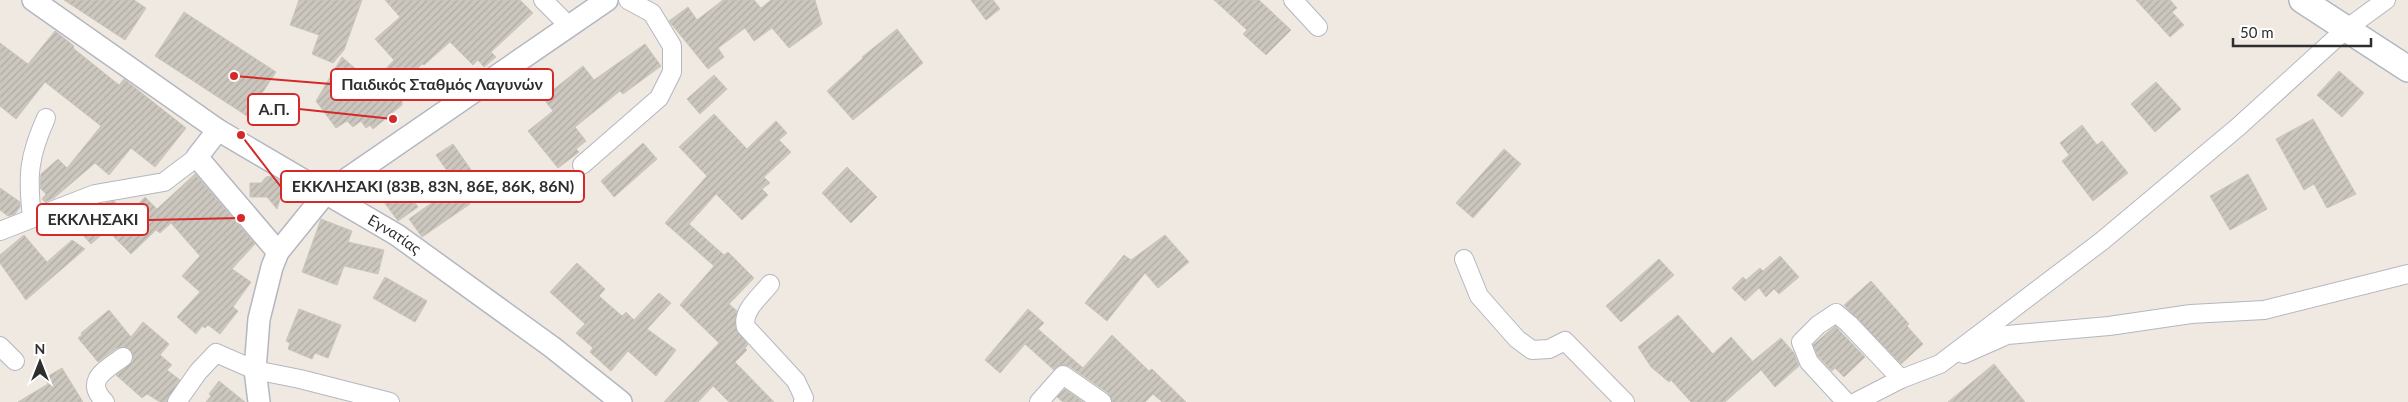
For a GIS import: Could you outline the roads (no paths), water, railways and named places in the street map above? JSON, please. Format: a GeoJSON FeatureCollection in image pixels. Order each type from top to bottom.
{"type":"FeatureCollection","features":[{"type":"Feature","properties":{"kind":"main road"},"geometry":{"type":"LineString","coordinates":[[2302,0],[2408,69]]}},
{"type":"Feature","properties":{"kind":"street","name":"Εγνατίας"},"geometry":{"type":"LineString","coordinates":[[33,0],[218,130],[379,224],[408,243],[552,347],[621,402]]}},
{"type":"Feature","properties":{"kind":"street"},"geometry":{"type":"LineString","coordinates":[[543,0],[569,26]]}},
{"type":"Feature","properties":{"kind":"street"},"geometry":{"type":"LineString","coordinates":[[260,402],[255,370],[261,310],[278,252],[325,194],[607,0]]}},
{"type":"Feature","properties":{"kind":"street"},"geometry":{"type":"LineString","coordinates":[[582,165],[659,98],[672,72],[672,46],[652,13],[628,0]]}},
{"type":"Feature","properties":{"kind":"street"},"geometry":{"type":"LineString","coordinates":[[1293,0],[1318,27]]}},
{"type":"Feature","properties":{"kind":"street"},"geometry":{"type":"LineString","coordinates":[[1940,364],[2102,241],[2238,127],[2346,29],[2386,0]]}},
{"type":"Feature","properties":{"kind":"street"},"geometry":{"type":"LineString","coordinates":[[32,217],[29,164],[35,143],[46,118]]}},
{"type":"Feature","properties":{"kind":"street"},"geometry":{"type":"LineString","coordinates":[[0,231],[95,194],[164,182],[197,157],[218,130]]}},
{"type":"Feature","properties":{"kind":"street"},"geometry":{"type":"LineString","coordinates":[[197,157],[278,252]]}},
{"type":"Feature","properties":{"kind":"street"},"geometry":{"type":"LineString","coordinates":[[1464,259],[1479,296],[1517,338],[1532,350],[1549,349],[1565,341],[1625,402]]}},
{"type":"Feature","properties":{"kind":"street"},"geometry":{"type":"LineString","coordinates":[[1856,402],[1901,379],[2007,335],[2110,326],[2191,314],[2264,310],[2408,274]]}},
{"type":"Feature","properties":{"kind":"street"},"geometry":{"type":"LineString","coordinates":[[770,284],[746,314],[744,321],[746,327],[796,381],[804,398],[803,402]]}},
{"type":"Feature","properties":{"kind":"street"},"geometry":{"type":"LineString","coordinates":[[1846,402],[1809,362],[1801,342],[1818,325],[1836,313],[1849,324],[1901,379]]}},
{"type":"Feature","properties":{"kind":"street"},"geometry":{"type":"LineString","coordinates":[[0,346],[15,360]]}},
{"type":"Feature","properties":{"kind":"street"},"geometry":{"type":"LineString","coordinates":[[177,402],[198,372],[216,353],[255,370],[300,379],[390,402]]}},
{"type":"Feature","properties":{"kind":"street"},"geometry":{"type":"LineString","coordinates":[[105,402],[98,395],[95,385],[98,376],[123,357]]}},
{"type":"Feature","properties":{"kind":"street"},"geometry":{"type":"LineString","coordinates":[[1039,402],[1063,375],[1102,402]]}},
{"type":"Feature","properties":{"kind":"place","name":"Παιδικός Σταθμός Λαγυνών"},"geometry":{"type":"Point","coordinates":[234,76]}},
{"type":"Feature","properties":{"kind":"place","name":"Α.Π."},"geometry":{"type":"Point","coordinates":[393,119]}},
{"type":"Feature","properties":{"kind":"place","name":"ΕΚΚΛΗΣΑΚΙ (83Β, 83Ν, 86Ε, 86Κ, 86Ν)"},"geometry":{"type":"Point","coordinates":[241,135]}},
{"type":"Feature","properties":{"kind":"place","name":"ΕΚΚΛΗΣΑΚΙ"},"geometry":{"type":"Point","coordinates":[241,218]}}]}
